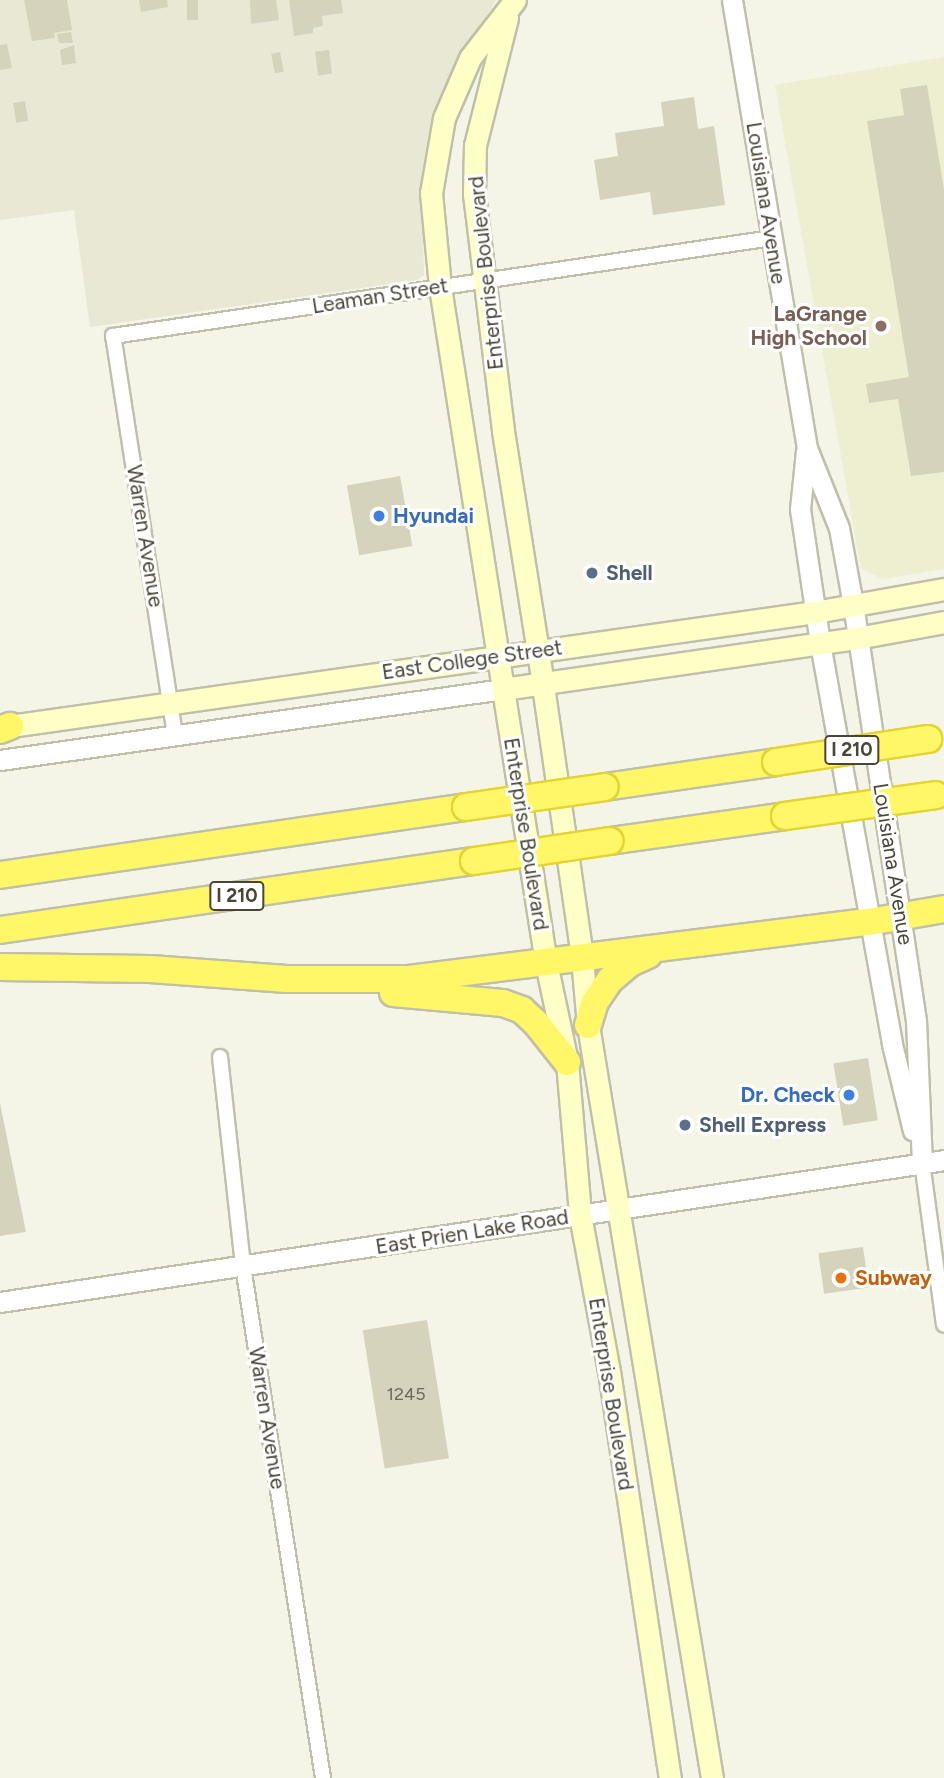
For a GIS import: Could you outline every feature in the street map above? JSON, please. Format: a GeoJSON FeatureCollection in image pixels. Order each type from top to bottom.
{"type":"FeatureCollection","features":[{"type":"Feature","properties":{"kind":"highway","name":"I 210"},"geometry":{"type":"LineString","coordinates":[[0,875],[936,738]]}},
{"type":"Feature","properties":{"kind":"highway","name":"I 210"},"geometry":{"type":"LineString","coordinates":[[0,930],[940,794]]}},
{"type":"Feature","properties":{"kind":"highway"},"geometry":{"type":"LineString","coordinates":[[0,967],[150,969],[287,979],[409,979],[869,922],[944,909]]}},
{"type":"Feature","properties":{"kind":"highway"},"geometry":{"type":"LineString","coordinates":[[588,1025],[595,1002],[619,971],[630,962],[674,946]]}},
{"type":"Feature","properties":{"kind":"highway"},"geometry":{"type":"LineString","coordinates":[[287,979],[360,991],[503,1003],[522,1010],[567,1062]]}},
{"type":"Feature","properties":{"kind":"main road","name":"Enterprise Boulevard"},"geometry":{"type":"LineString","coordinates":[[512,6],[475,145],[474,194],[517,529],[538,651],[582,958],[588,1025],[712,1778]]}},
{"type":"Feature","properties":{"kind":"main road","name":"Enterprise Boulevard"},"geometry":{"type":"LineString","coordinates":[[512,6],[470,58],[444,118],[431,193],[439,287],[546,963],[567,1062],[580,1215],[609,1371],[670,1778]]}},
{"type":"Feature","properties":{"kind":"main road","name":"East College Street"},"geometry":{"type":"LineString","coordinates":[[3,728],[170,701],[815,612],[944,589]]}},
{"type":"Feature","properties":{"kind":"main road","name":"East College Street"},"geometry":{"type":"LineString","coordinates":[[503,689],[857,638],[944,622]]}},
{"type":"Feature","properties":{"kind":"main road"},"geometry":{"type":"LineString","coordinates":[[609,1371],[644,1366]]}},
{"type":"Feature","properties":{"kind":"street","name":"Louisiana Avenue"},"geometry":{"type":"LineString","coordinates":[[732,0],[807,448],[839,528],[853,604],[902,917],[920,1064],[922,1163],[944,1325]]}},
{"type":"Feature","properties":{"kind":"street","name":"Leaman Street"},"geometry":{"type":"LineString","coordinates":[[113,336],[772,238]]}},
{"type":"Feature","properties":{"kind":"street","name":"Warren Avenue"},"geometry":{"type":"LineString","coordinates":[[113,336],[175,735]]}},
{"type":"Feature","properties":{"kind":"street","name":"Louisiana Avenue"},"geometry":{"type":"LineString","coordinates":[[807,448],[800,509],[815,612],[896,1064],[922,1163]]}},
{"type":"Feature","properties":{"kind":"street","name":"East College Street"},"geometry":{"type":"LineString","coordinates":[[0,760],[503,689]]}},
{"type":"Feature","properties":{"kind":"street","name":"Warren Avenue"},"geometry":{"type":"LineString","coordinates":[[219,1057],[243,1266],[323,1778]]}},
{"type":"Feature","properties":{"kind":"street","name":"East Prien Lake Road"},"geometry":{"type":"LineString","coordinates":[[0,1302],[944,1160]]}},
{"type":"Feature","properties":{"kind":"shaded area"},"geometry":{"type":"Polygon","coordinates":[[[0,0],[496,0],[456,69],[430,138],[422,188],[424,275],[417,280],[90,327],[74,210],[0,220],[0,0]]]}},
{"type":"Feature","properties":{"kind":"shaded area","name":"LaGrange High School"},"geometry":{"type":"Polygon","coordinates":[[[944,57],[944,569],[882,579],[861,568],[775,85],[944,57]]]}},
{"type":"Feature","properties":{"kind":"building"},"geometry":{"type":"Polygon","coordinates":[[[24,0],[67,0],[72,30],[54,33],[55,38],[32,41],[24,0]]]}},
{"type":"Feature","properties":{"kind":"building"},"geometry":{"type":"Polygon","coordinates":[[[139,0],[167,0],[168,7],[141,12],[139,0]]]}},
{"type":"Feature","properties":{"kind":"building"},"geometry":{"type":"Polygon","coordinates":[[[187,0],[198,0],[198,20],[187,20],[187,0]]]}},
{"type":"Feature","properties":{"kind":"building"},"geometry":{"type":"Polygon","coordinates":[[[250,0],[276,0],[279,20],[251,24],[250,0]]]}},
{"type":"Feature","properties":{"kind":"building"},"geometry":{"type":"Polygon","coordinates":[[[289,0],[341,0],[343,13],[322,16],[323,26],[313,28],[313,33],[294,36],[289,0]]]}},
{"type":"Feature","properties":{"kind":"building"},"geometry":{"type":"Polygon","coordinates":[[[71,32],[73,43],[59,43],[57,34],[71,32]]]}},
{"type":"Feature","properties":{"kind":"building"},"geometry":{"type":"Polygon","coordinates":[[[7,44],[12,68],[0,70],[0,45],[7,44]]]}},
{"type":"Feature","properties":{"kind":"building"},"geometry":{"type":"Polygon","coordinates":[[[74,45],[76,63],[62,65],[60,50],[74,45]]]}},
{"type":"Feature","properties":{"kind":"building"},"geometry":{"type":"Polygon","coordinates":[[[329,50],[332,74],[318,76],[315,52],[329,50]]]}},
{"type":"Feature","properties":{"kind":"building"},"geometry":{"type":"Polygon","coordinates":[[[280,52],[284,72],[275,73],[271,54],[280,52]]]}},
{"type":"Feature","properties":{"kind":"building"},"geometry":{"type":"Polygon","coordinates":[[[927,85],[944,190],[944,472],[911,476],[898,399],[869,403],[866,384],[909,377],[867,121],[904,115],[900,89],[927,85]]]}},
{"type":"Feature","properties":{"kind":"building"},"geometry":{"type":"Polygon","coordinates":[[[694,97],[698,129],[714,126],[725,205],[653,215],[650,192],[600,200],[594,160],[618,156],[615,133],[664,126],[661,102],[694,97]]]}},
{"type":"Feature","properties":{"kind":"building"},"geometry":{"type":"Polygon","coordinates":[[[25,101],[28,121],[16,123],[13,103],[25,101]]]}},
{"type":"Feature","properties":{"kind":"building","name":"Hyundai"},"geometry":{"type":"Polygon","coordinates":[[[400,476],[412,546],[359,555],[347,485],[400,476]]]}},
{"type":"Feature","properties":{"kind":"building"},"geometry":{"type":"Polygon","coordinates":[[[868,1058],[878,1120],[843,1126],[833,1063],[868,1058]]]}},
{"type":"Feature","properties":{"kind":"building"},"geometry":{"type":"Polygon","coordinates":[[[0,1103],[26,1232],[0,1236],[0,1103]]]}},
{"type":"Feature","properties":{"kind":"building"},"geometry":{"type":"Polygon","coordinates":[[[863,1247],[869,1288],[824,1294],[818,1253],[863,1247]]]}},
{"type":"Feature","properties":{"kind":"building"},"geometry":{"type":"Polygon","coordinates":[[[427,1320],[449,1458],[385,1468],[363,1330],[427,1320]]]}},
{"type":"Feature","properties":{"kind":"place","name":"LaGrange High School"},"geometry":{"type":"Point","coordinates":[881,326]}},
{"type":"Feature","properties":{"kind":"place","name":"Hyundai"},"geometry":{"type":"Point","coordinates":[379,516]}},
{"type":"Feature","properties":{"kind":"place","name":"Shell"},"geometry":{"type":"Point","coordinates":[592,573]}},
{"type":"Feature","properties":{"kind":"place","name":"Dr. Check"},"geometry":{"type":"Point","coordinates":[849,1095]}},
{"type":"Feature","properties":{"kind":"place","name":"Shell Express"},"geometry":{"type":"Point","coordinates":[685,1125]}},
{"type":"Feature","properties":{"kind":"place","name":"Subway"},"geometry":{"type":"Point","coordinates":[841,1278]}}]}
